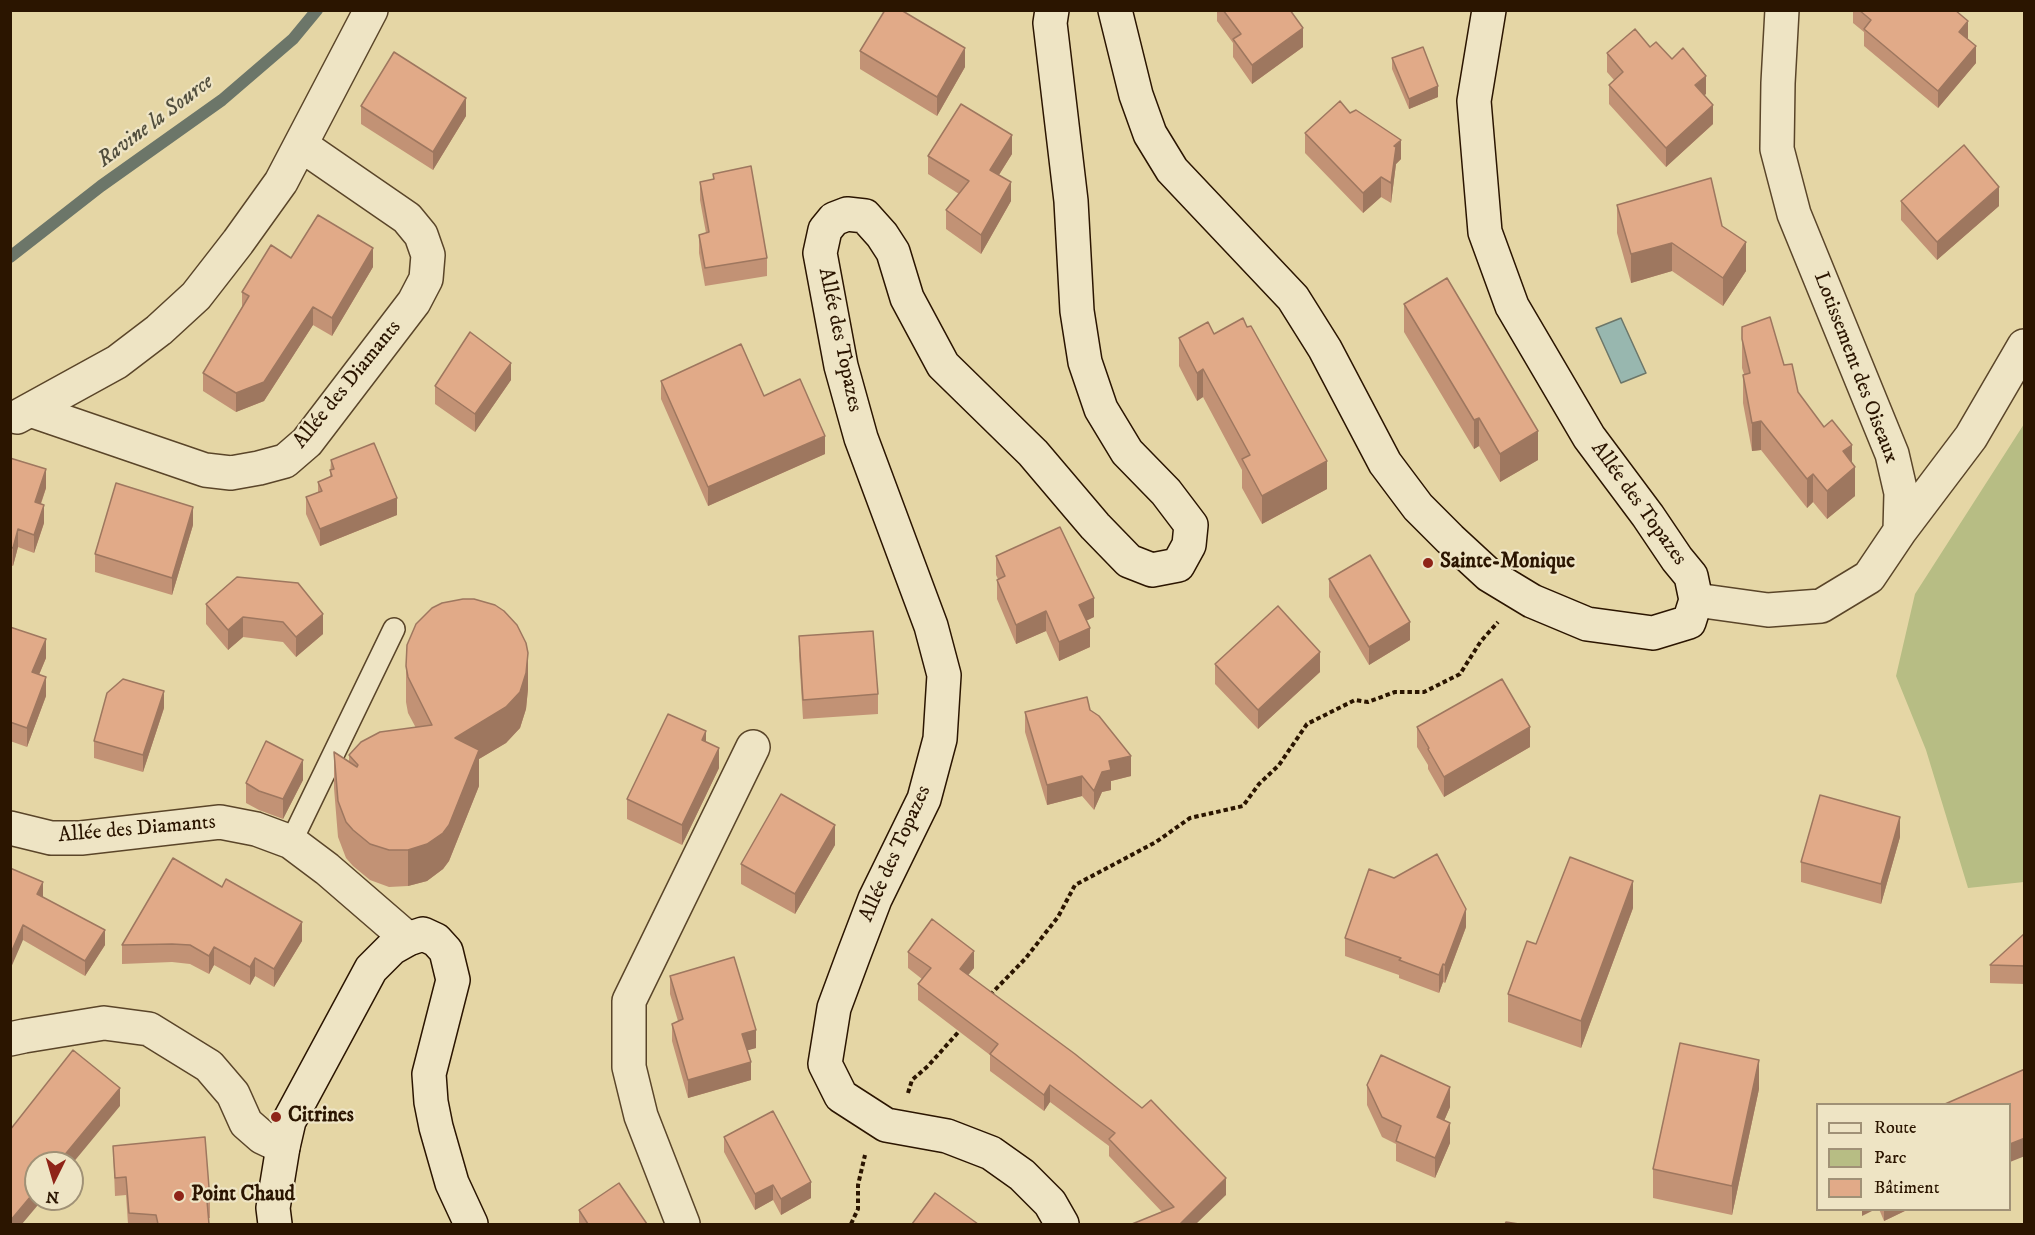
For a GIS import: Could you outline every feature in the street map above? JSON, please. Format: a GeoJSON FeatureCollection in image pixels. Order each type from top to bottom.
{"type":"FeatureCollection","features":[{"type":"Feature","properties":{"kind":"main road","name":"Allée des Diamants"},"geometry":{"type":"LineString","coordinates":[[20,415],[117,362],[159,330],[196,296],[281,182],[371,10]]}},
{"type":"Feature","properties":{"kind":"main road","name":"Allée des Topazes"},"geometry":{"type":"LineString","coordinates":[[1052,10],[1050,23],[1071,201],[1077,311],[1085,362],[1101,409],[1127,452],[1166,492],[1191,525],[1189,545],[1178,565],[1152,570],[1130,561],[1095,526],[1033,453],[943,365],[907,298],[893,252],[882,235],[865,216],[847,214],[834,219],[825,230],[820,253],[841,366],[861,438],[932,626],[944,675],[940,739],[924,799],[875,898],[854,954],[834,1008],[825,1065],[841,1096],[886,1125],[947,1136],[991,1153],[1022,1174],[1050,1203],[1062,1224]]}},
{"type":"Feature","properties":{"kind":"main road"},"geometry":{"type":"LineString","coordinates":[[1115,10],[1136,95],[1150,134],[1172,170],[1293,298],[1326,349],[1385,463],[1418,507],[1489,575],[1532,601],[1587,624],[1653,633],[1689,622],[1696,600],[1768,610],[1821,606],[1869,577],[1900,531],[1971,437],[2025,346]]}},
{"type":"Feature","properties":{"kind":"main road","name":"Allée des Topazes"},"geometry":{"type":"LineString","coordinates":[[1489,10],[1474,101],[1485,232],[1512,306],[1589,437],[1691,576],[1696,600]]}},
{"type":"Feature","properties":{"kind":"main road","name":"Lotissement des Oiseaux"},"geometry":{"type":"LineString","coordinates":[[1782,10],[1777,149],[1794,214],[1892,454],[1901,493],[1900,531]]}},
{"type":"Feature","properties":{"kind":"main road","name":"Allée des Diamants"},"geometry":{"type":"LineString","coordinates":[[20,415],[205,470],[231,473],[285,461],[307,442],[414,302],[426,279],[429,255],[421,235],[407,218],[300,145]]}},
{"type":"Feature","properties":{"kind":"main road"},"geometry":{"type":"LineString","coordinates":[[683,1224],[641,1116],[629,1067],[629,1001],[753,747]]}},
{"type":"Feature","properties":{"kind":"main road","name":"Allée des Diamants"},"geometry":{"type":"LineString","coordinates":[[10,828],[51,838],[81,838],[220,822],[256,828],[291,842],[327,869],[408,939]]}},
{"type":"Feature","properties":{"kind":"main road"},"geometry":{"type":"LineString","coordinates":[[275,1224],[273,1208],[289,1121],[371,969],[392,948],[423,934],[436,940],[446,951],[453,980],[429,1074],[431,1102],[453,1183],[471,1224]]}},
{"type":"Feature","properties":{"kind":"main road"},"geometry":{"type":"LineString","coordinates":[[15,1042],[104,1023],[149,1029],[209,1066],[233,1094],[246,1122],[262,1137],[283,1147]]}},
{"type":"Feature","properties":{"kind":"lane"},"geometry":{"type":"LineString","coordinates":[[291,842],[394,629]]}},
{"type":"Feature","properties":{"kind":"path"},"geometry":{"type":"LineString","coordinates":[[986,999],[1025,959],[1045,934],[1058,917],[1075,885],[1156,842],[1190,818],[1242,806],[1278,765],[1307,724],[1354,700],[1368,702],[1395,692],[1424,692],[1460,674],[1481,641],[1501,619],[1532,601]]}},
{"type":"Feature","properties":{"kind":"path"},"geometry":{"type":"LineString","coordinates":[[851,1224],[858,1209],[858,1185],[866,1148],[886,1125],[906,1096],[912,1080],[928,1066],[966,1023]]}},
{"type":"Feature","properties":{"kind":"green space"},"geometry":{"type":"Polygon","coordinates":[[[2024,424],[2024,882],[1968,888],[1926,750],[1896,676],[1915,594],[2024,424]]]}},
{"type":"Feature","properties":{"kind":"water"},"geometry":{"type":"Polygon","coordinates":[[[1621,318],[1646,373],[1621,383],[1596,328],[1621,318]]]}},
{"type":"Feature","properties":{"kind":"building"},"geometry":{"type":"Polygon","coordinates":[[[885,10],[901,10],[965,48],[937,97],[860,51],[885,10]]]}},
{"type":"Feature","properties":{"kind":"building"},"geometry":{"type":"Polygon","coordinates":[[[1223,10],[1290,10],[1303,28],[1252,65],[1233,39],[1241,34],[1223,10]]]}},
{"type":"Feature","properties":{"kind":"building"},"geometry":{"type":"Polygon","coordinates":[[[1859,10],[1955,10],[1968,21],[1959,32],[1976,46],[1938,91],[1864,29],[1871,20],[1859,10]]]}},
{"type":"Feature","properties":{"kind":"building"},"geometry":{"type":"Polygon","coordinates":[[[1635,29],[1650,47],[1656,42],[1672,59],[1683,48],[1706,76],[1695,85],[1713,105],[1666,148],[1609,85],[1623,72],[1607,53],[1635,29]]]}},
{"type":"Feature","properties":{"kind":"building"},"geometry":{"type":"Polygon","coordinates":[[[1423,47],[1438,86],[1409,99],[1392,58],[1423,47]]]}},
{"type":"Feature","properties":{"kind":"building"},"geometry":{"type":"Polygon","coordinates":[[[394,52],[466,98],[433,152],[361,106],[394,52]]]}},
{"type":"Feature","properties":{"kind":"building"},"geometry":{"type":"Polygon","coordinates":[[[1340,101],[1350,113],[1356,110],[1401,140],[1394,146],[1396,147],[1391,183],[1381,177],[1363,193],[1305,133],[1340,101]]]}},
{"type":"Feature","properties":{"kind":"building"},"geometry":{"type":"Polygon","coordinates":[[[961,104],[1012,135],[990,170],[1011,182],[981,235],[946,210],[969,181],[928,156],[961,104]]]}},
{"type":"Feature","properties":{"kind":"building"},"geometry":{"type":"Polygon","coordinates":[[[1964,145],[1999,187],[1937,242],[1901,201],[1964,145]]]}},
{"type":"Feature","properties":{"kind":"building"},"geometry":{"type":"Polygon","coordinates":[[[751,166],[767,258],[705,268],[699,235],[709,232],[700,182],[714,179],[713,174],[751,166]]]}},
{"type":"Feature","properties":{"kind":"building"},"geometry":{"type":"Polygon","coordinates":[[[1711,178],[1722,226],[1746,242],[1723,278],[1672,243],[1631,254],[1617,205],[1711,178]]]}},
{"type":"Feature","properties":{"kind":"building"},"geometry":{"type":"Polygon","coordinates":[[[318,215],[373,248],[332,318],[313,307],[264,382],[236,393],[203,373],[249,296],[242,292],[271,245],[291,258],[318,215]]]}},
{"type":"Feature","properties":{"kind":"building"},"geometry":{"type":"Polygon","coordinates":[[[1447,278],[1538,431],[1500,454],[1479,418],[1474,420],[1404,304],[1447,278]]]}},
{"type":"Feature","properties":{"kind":"building"},"geometry":{"type":"Polygon","coordinates":[[[1770,317],[1784,365],[1792,364],[1798,392],[1824,427],[1832,420],[1852,445],[1843,451],[1855,467],[1827,491],[1813,474],[1807,479],[1761,421],[1752,423],[1743,375],[1750,373],[1742,339],[1742,327],[1770,317]]]}},
{"type":"Feature","properties":{"kind":"building"},"geometry":{"type":"Polygon","coordinates":[[[1243,318],[1247,327],[1251,326],[1327,461],[1262,496],[1242,459],[1250,455],[1203,369],[1197,373],[1179,338],[1208,322],[1214,334],[1243,318]]]}},
{"type":"Feature","properties":{"kind":"building"},"geometry":{"type":"Polygon","coordinates":[[[470,332],[511,363],[475,414],[435,386],[470,332]]]}},
{"type":"Feature","properties":{"kind":"building"},"geometry":{"type":"Polygon","coordinates":[[[741,344],[764,396],[800,379],[825,436],[708,487],[661,381],[741,344]]]}},
{"type":"Feature","properties":{"kind":"building"},"geometry":{"type":"Polygon","coordinates":[[[374,443],[397,498],[320,529],[306,497],[322,491],[318,482],[332,476],[330,470],[334,469],[331,460],[374,443]]]}},
{"type":"Feature","properties":{"kind":"building"},"geometry":{"type":"Polygon","coordinates":[[[10,458],[46,469],[35,502],[44,505],[34,535],[18,529],[13,548],[10,547],[10,458]]]}},
{"type":"Feature","properties":{"kind":"building"},"geometry":{"type":"Polygon","coordinates":[[[116,483],[193,507],[172,578],[95,554],[116,483]]]}},
{"type":"Feature","properties":{"kind":"building"},"geometry":{"type":"Polygon","coordinates":[[[1060,527],[1094,598],[1079,605],[1090,628],[1059,642],[1046,611],[1016,625],[997,580],[1005,576],[996,556],[1060,527]]]}},
{"type":"Feature","properties":{"kind":"building"},"geometry":{"type":"Polygon","coordinates":[[[1370,555],[1410,622],[1369,647],[1329,579],[1370,555]]]}},
{"type":"Feature","properties":{"kind":"building"},"geometry":{"type":"Polygon","coordinates":[[[237,577],[298,583],[323,614],[296,637],[283,622],[243,617],[228,630],[206,604],[237,577]]]}},
{"type":"Feature","properties":{"kind":"building"},"geometry":{"type":"Polygon","coordinates":[[[474,599],[495,605],[517,625],[528,653],[526,673],[520,692],[506,707],[455,738],[479,750],[449,825],[443,833],[427,844],[408,850],[389,850],[370,844],[346,822],[338,801],[334,752],[357,767],[358,765],[349,755],[361,742],[380,732],[432,725],[408,677],[407,645],[416,624],[432,608],[442,603],[474,599]]]}},
{"type":"Feature","properties":{"kind":"building"},"geometry":{"type":"Polygon","coordinates":[[[1278,606],[1320,652],[1258,710],[1215,664],[1278,606]]]}},
{"type":"Feature","properties":{"kind":"building"},"geometry":{"type":"Polygon","coordinates":[[[10,627],[46,639],[32,672],[46,677],[27,728],[10,722],[10,627]]]}},
{"type":"Feature","properties":{"kind":"building"},"geometry":{"type":"Polygon","coordinates":[[[873,631],[878,694],[803,700],[799,636],[873,631]]]}},
{"type":"Feature","properties":{"kind":"building"},"geometry":{"type":"Polygon","coordinates":[[[123,679],[164,691],[143,755],[94,741],[107,693],[123,679]]]}},
{"type":"Feature","properties":{"kind":"building"},"geometry":{"type":"Polygon","coordinates":[[[1502,679],[1530,727],[1444,777],[1417,727],[1502,679]]]}},
{"type":"Feature","properties":{"kind":"building"},"geometry":{"type":"Polygon","coordinates":[[[1087,697],[1090,710],[1099,716],[1131,756],[1109,761],[1111,770],[1102,772],[1094,791],[1082,776],[1047,785],[1025,712],[1087,697]]]}},
{"type":"Feature","properties":{"kind":"building"},"geometry":{"type":"Polygon","coordinates":[[[668,714],[706,731],[702,740],[719,748],[682,825],[627,799],[668,714]]]}},
{"type":"Feature","properties":{"kind":"building"},"geometry":{"type":"Polygon","coordinates":[[[266,741],[303,760],[283,799],[259,791],[246,783],[266,741]]]}},
{"type":"Feature","properties":{"kind":"building"},"geometry":{"type":"Polygon","coordinates":[[[781,794],[835,825],[795,894],[741,864],[781,794]]]}},
{"type":"Feature","properties":{"kind":"building"},"geometry":{"type":"Polygon","coordinates":[[[1820,795],[1900,817],[1881,884],[1801,862],[1820,795]]]}},
{"type":"Feature","properties":{"kind":"building"},"geometry":{"type":"Polygon","coordinates":[[[1437,854],[1466,909],[1439,975],[1399,960],[1401,958],[1345,938],[1369,869],[1394,878],[1437,854]]]}},
{"type":"Feature","properties":{"kind":"building"},"geometry":{"type":"Polygon","coordinates":[[[1570,857],[1633,881],[1581,1021],[1508,994],[1527,941],[1536,944],[1570,857]]]}},
{"type":"Feature","properties":{"kind":"building"},"geometry":{"type":"Polygon","coordinates":[[[173,858],[222,887],[226,879],[302,922],[274,969],[255,958],[250,967],[214,947],[209,956],[190,945],[122,945],[173,858]]]}},
{"type":"Feature","properties":{"kind":"building"},"geometry":{"type":"Polygon","coordinates":[[[10,868],[43,882],[37,894],[105,930],[85,961],[23,925],[10,955],[10,868]]]}},
{"type":"Feature","properties":{"kind":"building"},"geometry":{"type":"Polygon","coordinates":[[[932,919],[974,951],[960,969],[1075,1054],[1142,1108],[1151,1100],[1226,1178],[1180,1224],[1132,1224],[1174,1207],[1109,1139],[1115,1133],[1050,1085],[1044,1095],[990,1054],[998,1044],[918,984],[931,968],[908,952],[932,919]]]}},
{"type":"Feature","properties":{"kind":"building"},"geometry":{"type":"Polygon","coordinates":[[[2025,933],[2025,966],[1990,965],[2025,933]]]}},
{"type":"Feature","properties":{"kind":"building"},"geometry":{"type":"Polygon","coordinates":[[[734,957],[756,1030],[742,1034],[751,1062],[688,1080],[672,1024],[683,1019],[670,976],[734,957]]]}},
{"type":"Feature","properties":{"kind":"building"},"geometry":{"type":"Polygon","coordinates":[[[1680,1043],[1759,1060],[1732,1186],[1653,1169],[1680,1043]]]}},
{"type":"Feature","properties":{"kind":"building"},"geometry":{"type":"Polygon","coordinates":[[[73,1050],[120,1088],[68,1151],[24,1151],[24,1204],[10,1221],[10,1130],[73,1050]]]}},
{"type":"Feature","properties":{"kind":"building"},"geometry":{"type":"Polygon","coordinates":[[[1381,1055],[1450,1087],[1437,1117],[1450,1123],[1435,1158],[1396,1141],[1401,1126],[1382,1117],[1367,1085],[1381,1055]]]}},
{"type":"Feature","properties":{"kind":"building"},"geometry":{"type":"Polygon","coordinates":[[[2025,1069],[2025,1138],[2011,1144],[2011,1103],[1947,1103],[2025,1069]]]}},
{"type":"Feature","properties":{"kind":"building"},"geometry":{"type":"Polygon","coordinates":[[[773,1111],[811,1182],[781,1199],[773,1185],[755,1194],[724,1137],[773,1111]]]}},
{"type":"Feature","properties":{"kind":"building"},"geometry":{"type":"Polygon","coordinates":[[[205,1137],[210,1200],[207,1201],[209,1224],[158,1224],[156,1215],[129,1213],[126,1177],[115,1178],[113,1146],[205,1137]]]}},
{"type":"Feature","properties":{"kind":"building"},"geometry":{"type":"Polygon","coordinates":[[[619,1183],[647,1224],[588,1224],[579,1210],[619,1183]]]}},
{"type":"Feature","properties":{"kind":"building"},"geometry":{"type":"Polygon","coordinates":[[[935,1193],[978,1224],[912,1224],[935,1193]]]}},
{"type":"Feature","properties":{"kind":"waterway","name":"Ravine la Source"},"geometry":{"type":"LineString","coordinates":[[10,257],[101,186],[222,100],[293,39],[317,10]]}},
{"type":"Feature","properties":{"kind":"place","name":"Sainte-Monique"},"geometry":{"type":"Point","coordinates":[1428,563]}},
{"type":"Feature","properties":{"kind":"place","name":"Citrines"},"geometry":{"type":"Point","coordinates":[276,1117]}},
{"type":"Feature","properties":{"kind":"place","name":"Point Chaud"},"geometry":{"type":"Point","coordinates":[179,1196]}}]}
